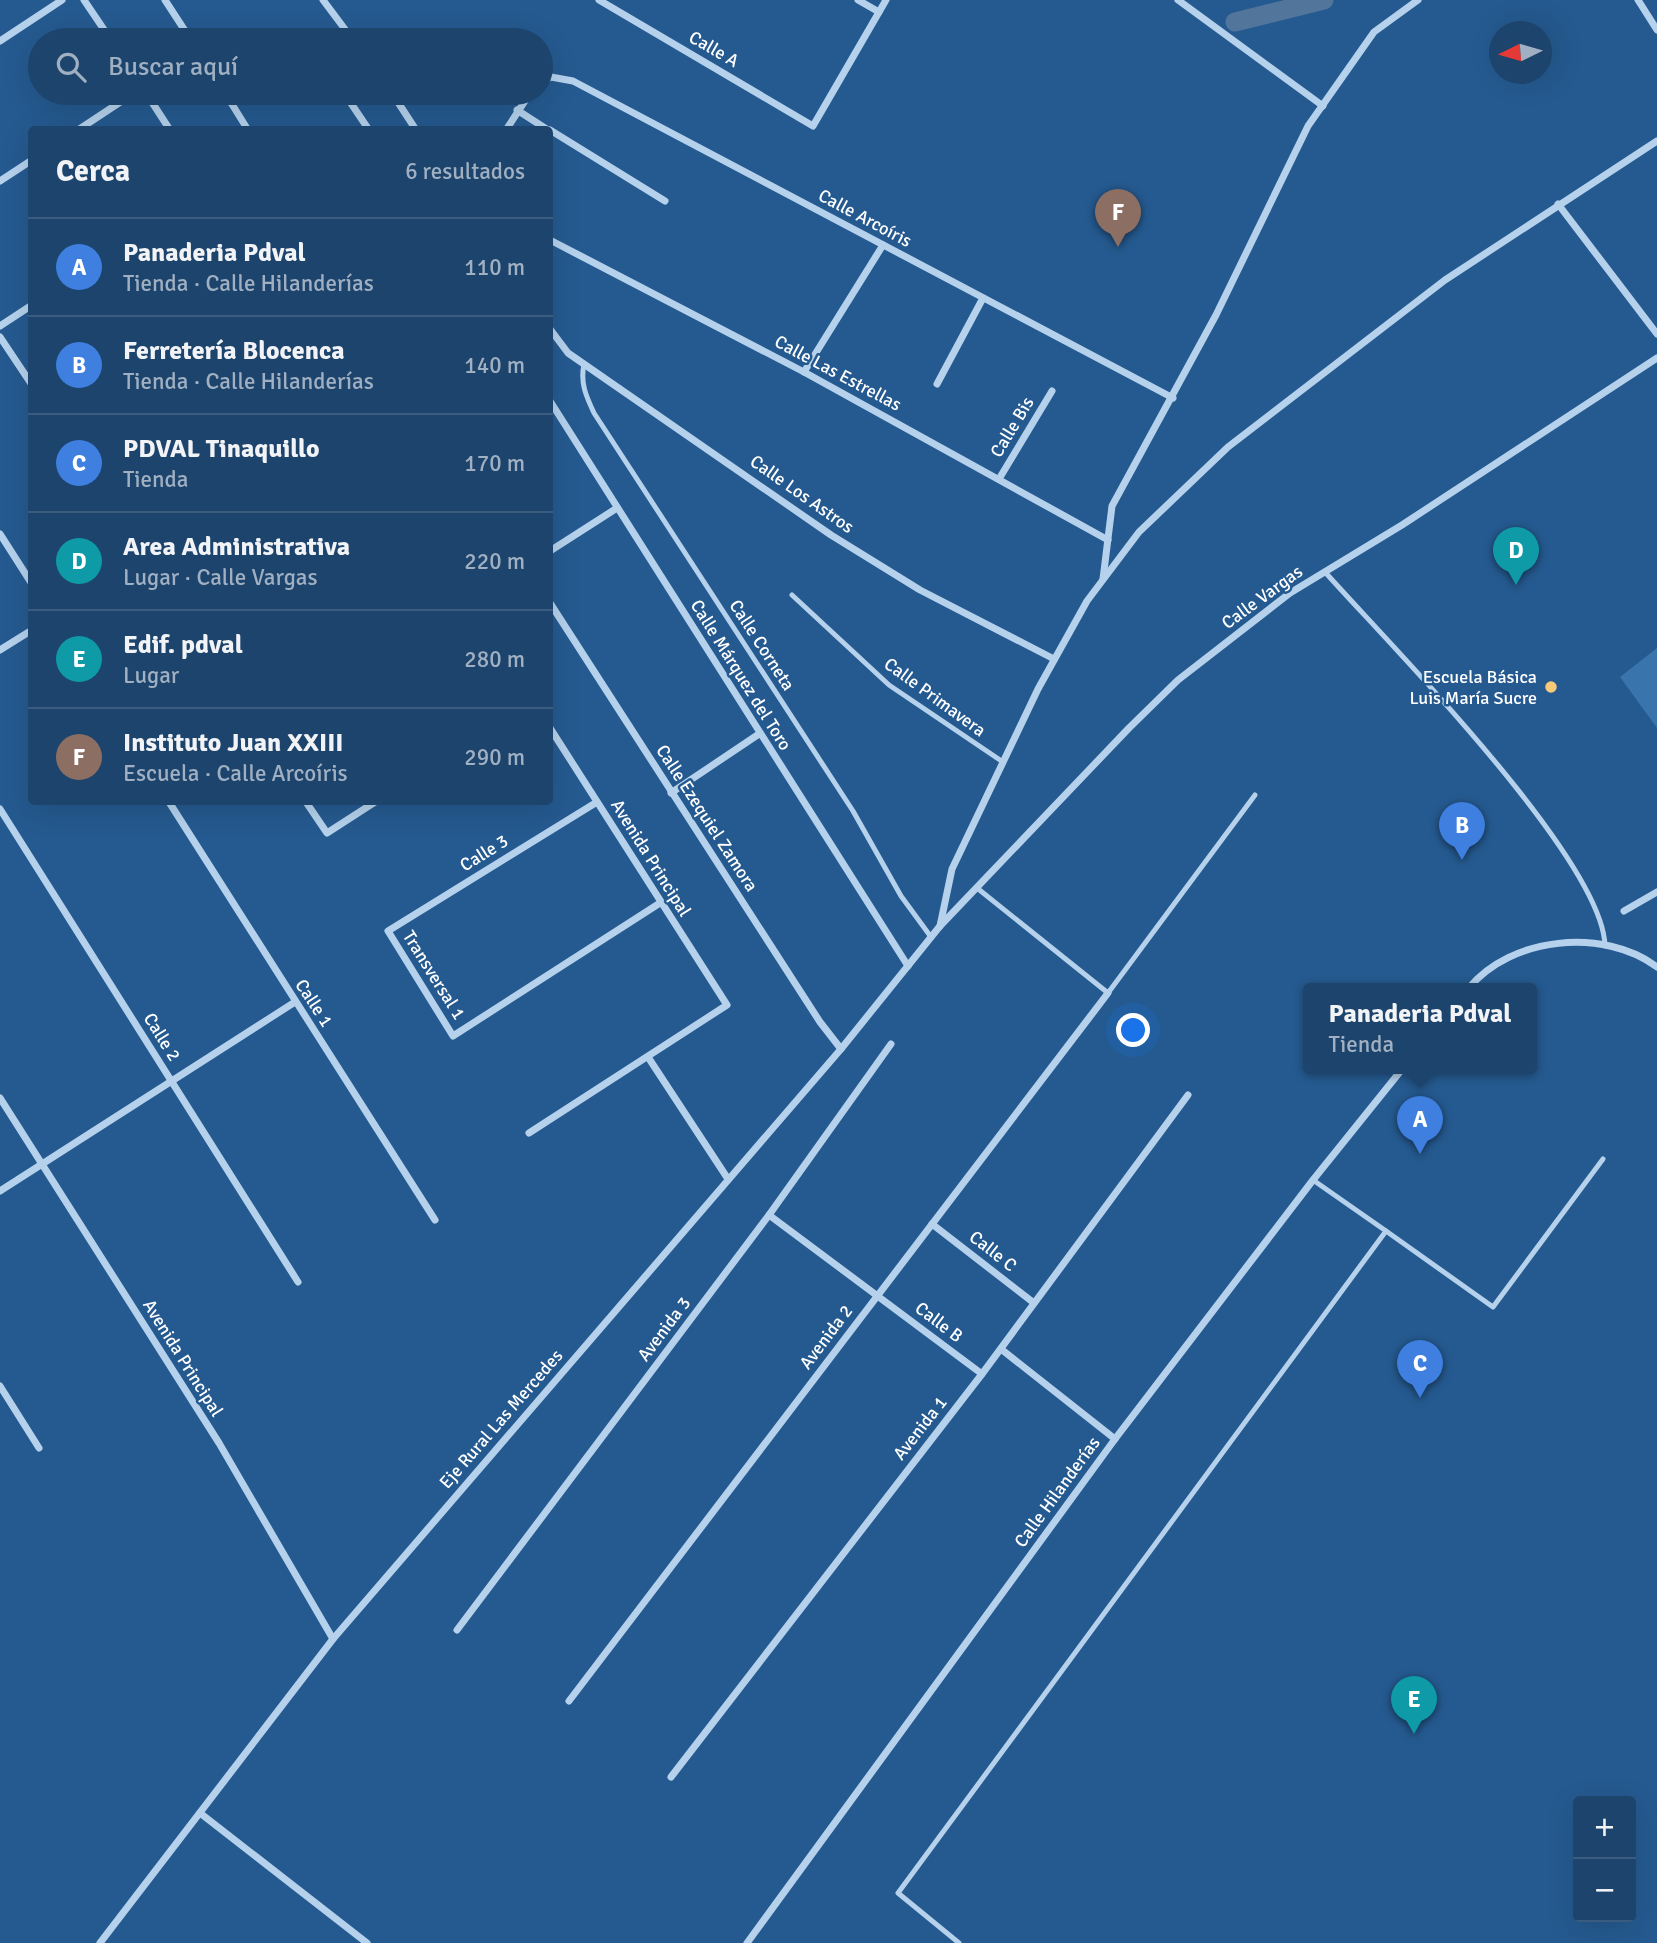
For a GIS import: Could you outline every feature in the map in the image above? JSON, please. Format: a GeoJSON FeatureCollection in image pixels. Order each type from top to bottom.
{"type":"FeatureCollection","features":[{"type":"Feature","properties":{"kind":"street"},"geometry":{"type":"LineString","coordinates":[[0,41],[62,0]]}},
{"type":"Feature","properties":{"kind":"street"},"geometry":{"type":"LineString","coordinates":[[84,0],[103,28]]}},
{"type":"Feature","properties":{"kind":"street"},"geometry":{"type":"LineString","coordinates":[[166,0],[184,28]]}},
{"type":"Feature","properties":{"kind":"street"},"geometry":{"type":"LineString","coordinates":[[323,0],[344,28]]}},
{"type":"Feature","properties":{"kind":"street","name":"Calle A"},"geometry":{"type":"LineString","coordinates":[[599,0],[813,126],[879,12]]}},
{"type":"Feature","properties":{"kind":"street"},"geometry":{"type":"LineString","coordinates":[[859,0],[879,12],[886,0]]}},
{"type":"Feature","properties":{"kind":"street"},"geometry":{"type":"LineString","coordinates":[[1178,0],[1322,106]]}},
{"type":"Feature","properties":{"kind":"street"},"geometry":{"type":"LineString","coordinates":[[1103,580],[1112,506],[1173,398],[1308,126],[1374,32],[1418,0]]}},
{"type":"Feature","properties":{"kind":"street"},"geometry":{"type":"LineString","coordinates":[[1638,0],[1657,30]]}},
{"type":"Feature","properties":{"kind":"street","name":"Calle Arcoíris"},"geometry":{"type":"LineString","coordinates":[[553,78],[573,81],[1173,398]]}},
{"type":"Feature","properties":{"kind":"street"},"geometry":{"type":"LineString","coordinates":[[84,126],[116,105]]}},
{"type":"Feature","properties":{"kind":"street"},"geometry":{"type":"LineString","coordinates":[[154,105],[167,126]]}},
{"type":"Feature","properties":{"kind":"street"},"geometry":{"type":"LineString","coordinates":[[232,105],[245,126]]}},
{"type":"Feature","properties":{"kind":"street"},"geometry":{"type":"LineString","coordinates":[[352,105],[366,126]]}},
{"type":"Feature","properties":{"kind":"street"},"geometry":{"type":"LineString","coordinates":[[400,105],[413,126]]}},
{"type":"Feature","properties":{"kind":"street"},"geometry":{"type":"LineString","coordinates":[[508,126],[521,105]]}},
{"type":"Feature","properties":{"kind":"street"},"geometry":{"type":"LineString","coordinates":[[517,110],[543,126]]}},
{"type":"Feature","properties":{"kind":"street"},"geometry":{"type":"LineString","coordinates":[[553,132],[665,201]]}},
{"type":"Feature","properties":{"kind":"street"},"geometry":{"type":"LineString","coordinates":[[940,926],[952,869],[1054,659],[1103,580],[1139,532],[1228,447],[1445,280],[1657,141]]}},
{"type":"Feature","properties":{"kind":"street"},"geometry":{"type":"LineString","coordinates":[[0,181],[28,163]]}},
{"type":"Feature","properties":{"kind":"street"},"geometry":{"type":"LineString","coordinates":[[1558,204],[1657,334]]}},
{"type":"Feature","properties":{"kind":"street","name":"Calle Las Estrellas"},"geometry":{"type":"LineString","coordinates":[[553,242],[804,372],[1108,540]]}},
{"type":"Feature","properties":{"kind":"street"},"geometry":{"type":"LineString","coordinates":[[804,372],[883,245]]}},
{"type":"Feature","properties":{"kind":"street"},"geometry":{"type":"LineString","coordinates":[[937,384],[983,298]]}},
{"type":"Feature","properties":{"kind":"street"},"geometry":{"type":"LineString","coordinates":[[0,326],[28,308]]}},
{"type":"Feature","properties":{"kind":"street","name":"Calle Los Astros"},"geometry":{"type":"LineString","coordinates":[[553,333],[568,353],[831,535],[920,590],[1054,659]]}},
{"type":"Feature","properties":{"kind":"street"},"geometry":{"type":"LineString","coordinates":[[0,337],[28,379]]}},
{"type":"Feature","properties":{"kind":"street","name":"Calle Vargas"},"geometry":{"type":"LineString","coordinates":[[940,926],[1178,680],[1290,593],[1402,525],[1657,358]]}},
{"type":"Feature","properties":{"kind":"street","name":"Calle Bis"},"geometry":{"type":"LineString","coordinates":[[999,479],[1052,391]]}},
{"type":"Feature","properties":{"kind":"street","name":"Calle Márquez del Toro"},"geometry":{"type":"LineString","coordinates":[[553,406],[908,966]]}},
{"type":"Feature","properties":{"kind":"street"},"geometry":{"type":"LineString","coordinates":[[553,549],[617,508]]}},
{"type":"Feature","properties":{"kind":"street"},"geometry":{"type":"LineString","coordinates":[[0,534],[28,578]]}},
{"type":"Feature","properties":{"kind":"street","name":"Calle Ezequiel Zamora"},"geometry":{"type":"LineString","coordinates":[[553,608],[820,1022],[841,1049]]}},
{"type":"Feature","properties":{"kind":"street"},"geometry":{"type":"LineString","coordinates":[[0,650],[28,632]]}},
{"type":"Feature","properties":{"kind":"street","name":"Avenida Principal"},"geometry":{"type":"LineString","coordinates":[[553,732],[727,1005],[648,1057]]}},
{"type":"Feature","properties":{"kind":"street"},"geometry":{"type":"LineString","coordinates":[[671,793],[759,734]]}},
{"type":"Feature","properties":{"kind":"street","name":"Calle 3"},"geometry":{"type":"LineString","coordinates":[[388,931],[597,802]]}},
{"type":"Feature","properties":{"kind":"street","name":"Calle 1"},"geometry":{"type":"LineString","coordinates":[[171,805],[435,1220]]}},
{"type":"Feature","properties":{"kind":"street"},"geometry":{"type":"LineString","coordinates":[[308,805],[327,833],[370,805]]}},
{"type":"Feature","properties":{"kind":"street","name":"Calle 2"},"geometry":{"type":"LineString","coordinates":[[0,809],[298,1282]]}},
{"type":"Feature","properties":{"kind":"street"},"geometry":{"type":"LineString","coordinates":[[1624,911],[1657,892]]}},
{"type":"Feature","properties":{"kind":"street","name":"Transversal 1"},"geometry":{"type":"LineString","coordinates":[[388,931],[453,1036],[660,903]]}},
{"type":"Feature","properties":{"kind":"street","name":"Eje Rural Las Mercedes"},"geometry":{"type":"LineString","coordinates":[[100,1943],[333,1639],[841,1049],[940,926]]}},
{"type":"Feature","properties":{"kind":"street"},"geometry":{"type":"LineString","coordinates":[[1473,983],[1482,972],[1535,947],[1579,943],[1605,946],[1657,967]]}},
{"type":"Feature","properties":{"kind":"street","name":"Avenida 2"},"geometry":{"type":"LineString","coordinates":[[569,1701],[1108,993]]}},
{"type":"Feature","properties":{"kind":"street"},"geometry":{"type":"LineString","coordinates":[[0,1191],[295,1002]]}},
{"type":"Feature","properties":{"kind":"street","name":"Avenida 3"},"geometry":{"type":"LineString","coordinates":[[457,1630],[769,1215],[891,1044]]}},
{"type":"Feature","properties":{"kind":"street"},"geometry":{"type":"LineString","coordinates":[[529,1133],[648,1057],[728,1179]]}},
{"type":"Feature","properties":{"kind":"street","name":"Calle Hilanderías"},"geometry":{"type":"LineString","coordinates":[[747,1943],[1115,1439],[1313,1180],[1399,1074]]}},
{"type":"Feature","properties":{"kind":"street","name":"Avenida 1"},"geometry":{"type":"LineString","coordinates":[[671,1777],[982,1374],[1188,1095]]}},
{"type":"Feature","properties":{"kind":"street","name":"Avenida Principal"},"geometry":{"type":"LineString","coordinates":[[0,1098],[219,1443],[333,1639]]}},
{"type":"Feature","properties":{"kind":"street","name":"Calle B"},"geometry":{"type":"LineString","coordinates":[[769,1215],[982,1374]]}},
{"type":"Feature","properties":{"kind":"street","name":"Calle C"},"geometry":{"type":"LineString","coordinates":[[932,1224],[1034,1303]]}},
{"type":"Feature","properties":{"kind":"street"},"geometry":{"type":"LineString","coordinates":[[1000,1349],[1115,1439]]}},
{"type":"Feature","properties":{"kind":"street"},"geometry":{"type":"LineString","coordinates":[[0,1386],[39,1448]]}},
{"type":"Feature","properties":{"kind":"street"},"geometry":{"type":"LineString","coordinates":[[200,1813],[367,1943]]}},
{"type":"Feature","properties":{"kind":"lane","name":"Calle Corneta"},"geometry":{"type":"LineString","coordinates":[[584,364],[584,393],[594,413],[841,793],[901,896],[931,937]]}},
{"type":"Feature","properties":{"kind":"lane"},"geometry":{"type":"LineString","coordinates":[[1325,572],[1520,793],[1561,847],[1593,900],[1604,929],[1605,946]]}},
{"type":"Feature","properties":{"kind":"lane","name":"Calle Primavera"},"geometry":{"type":"LineString","coordinates":[[792,595],[889,685],[1003,762]]}},
{"type":"Feature","properties":{"kind":"lane"},"geometry":{"type":"LineString","coordinates":[[976,888],[1108,993],[1255,795]]}},
{"type":"Feature","properties":{"kind":"lane"},"geometry":{"type":"LineString","coordinates":[[1313,1180],[1493,1307],[1603,1159]]}},
{"type":"Feature","properties":{"kind":"lane"},"geometry":{"type":"LineString","coordinates":[[959,1943],[898,1893],[1385,1231]]}},
{"type":"Feature","properties":{"kind":"shaded area"},"geometry":{"type":"Polygon","coordinates":[[[1657,648],[1657,728],[1620,677],[1657,648]]]}},
{"type":"Feature","properties":{"kind":"waterway"},"geometry":{"type":"LineString","coordinates":[[1235,22],[1324,0]]}},
{"type":"Feature","properties":{"kind":"place","name":"Instituto Juan XXIII"},"geometry":{"type":"Point","coordinates":[1118,247]}},
{"type":"Feature","properties":{"kind":"place","name":"Area Administrativa"},"geometry":{"type":"Point","coordinates":[1516,585]}},
{"type":"Feature","properties":{"kind":"place","name":"Escuela Básica Luis María Sucre"},"geometry":{"type":"Point","coordinates":[1551,687]}},
{"type":"Feature","properties":{"kind":"place","name":"Ferretería Blocenca"},"geometry":{"type":"Point","coordinates":[1462,860]}},
{"type":"Feature","properties":{"kind":"place","name":"Panaderia Pdval"},"geometry":{"type":"Point","coordinates":[1420,1154]}},
{"type":"Feature","properties":{"kind":"place","name":"PDVAL Tinaquillo"},"geometry":{"type":"Point","coordinates":[1420,1398]}},
{"type":"Feature","properties":{"kind":"place","name":"Edif. pdval"},"geometry":{"type":"Point","coordinates":[1414,1734]}}]}
